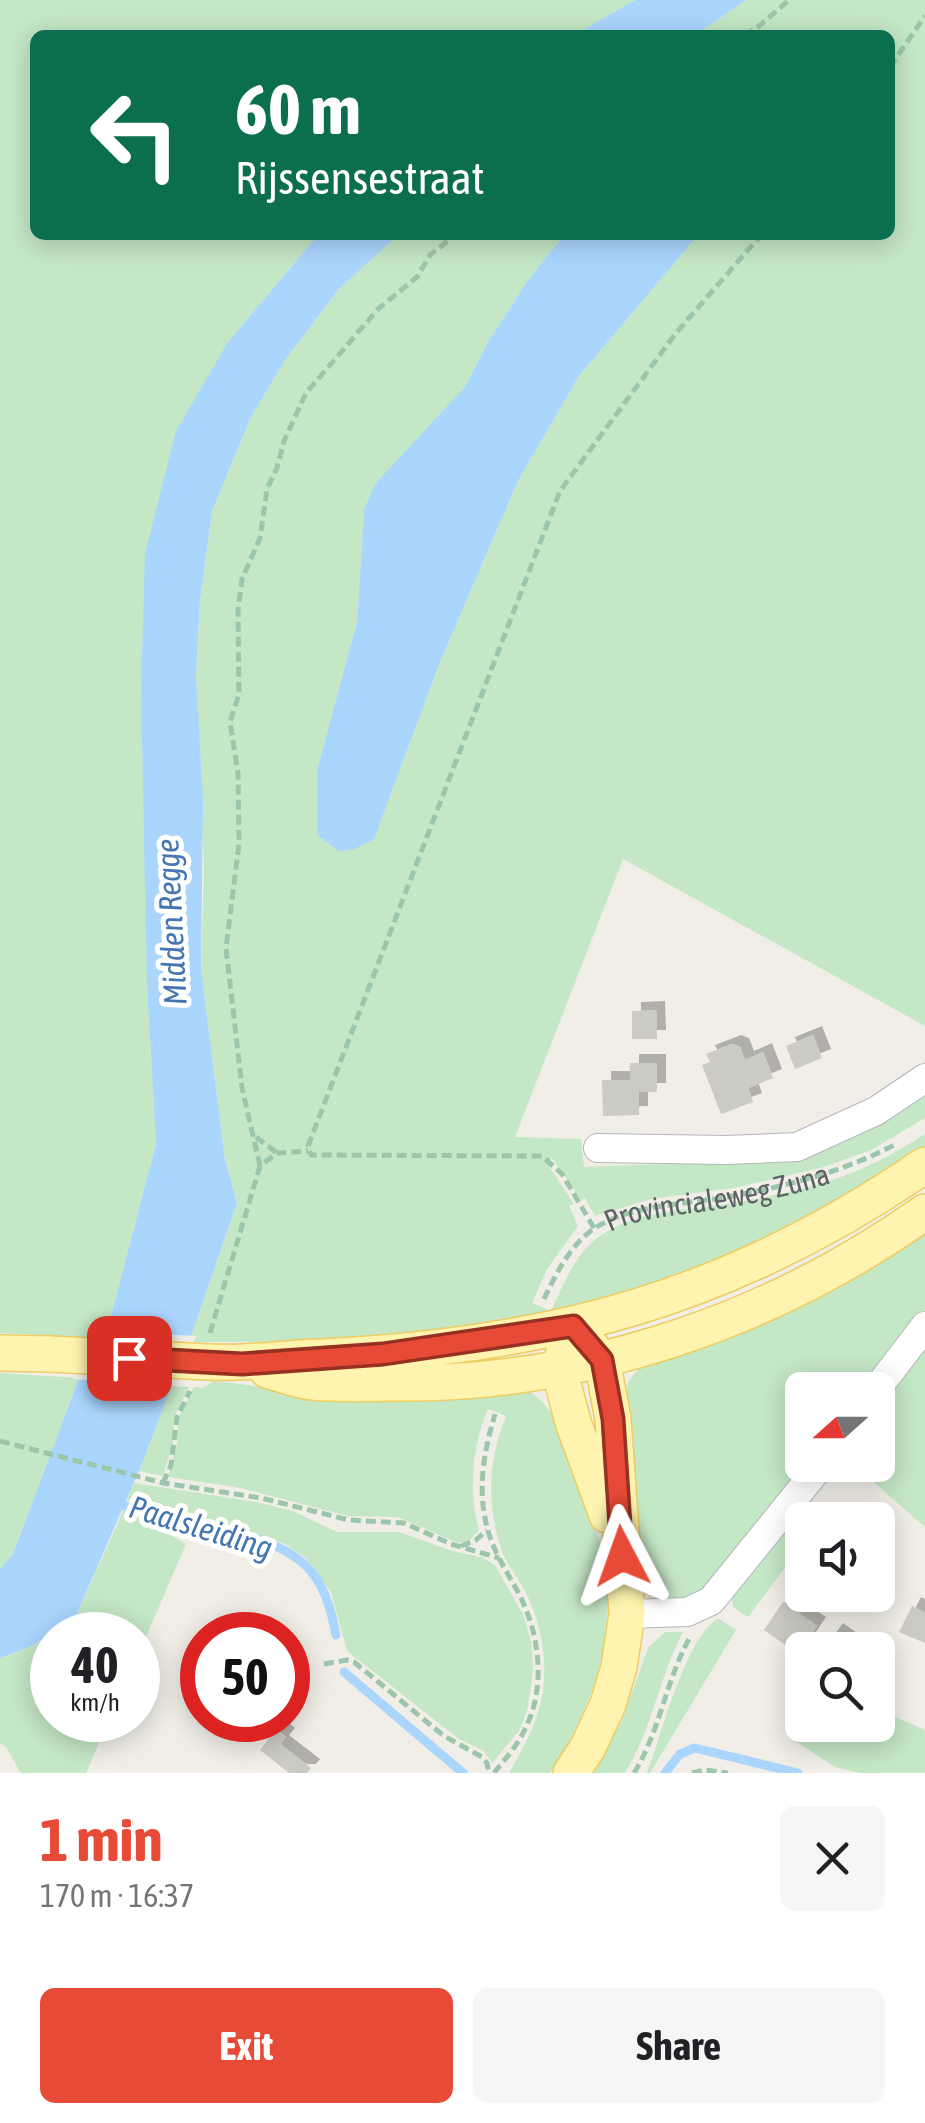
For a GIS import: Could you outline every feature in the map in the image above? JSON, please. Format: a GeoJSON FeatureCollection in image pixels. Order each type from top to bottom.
{"type":"FeatureCollection","features":[{"type":"Feature","properties":{"kind":"main road","name":"Provincialeweg Zuna"},"geometry":{"type":"LineString","coordinates":[[212,1363],[383,1354],[573,1326],[681,1294],[760,1260],[846,1216],[914,1153]]}},
{"type":"Feature","properties":{"kind":"main road"},"geometry":{"type":"LineString","coordinates":[[0,1353],[212,1363],[311,1382],[442,1384],[559,1369],[670,1341],[758,1306],[844,1263],[925,1212]]}},
{"type":"Feature","properties":{"kind":"main road"},"geometry":{"type":"LineString","coordinates":[[571,1773],[608,1704],[619,1668],[626,1614],[613,1419],[602,1360],[573,1326]]}},
{"type":"Feature","properties":{"kind":"main road"},"geometry":{"type":"LineString","coordinates":[[573,1326],[559,1369],[573,1422],[622,1556]]}},
{"type":"Feature","properties":{"kind":"street","name":"Provincialeweg Zuna"},"geometry":{"type":"LineString","coordinates":[[598,1148],[726,1150],[798,1146],[876,1111],[925,1078]]}},
{"type":"Feature","properties":{"kind":"street"},"geometry":{"type":"LineString","coordinates":[[890,1372],[925,1326]]}},
{"type":"Feature","properties":{"kind":"street"},"geometry":{"type":"LineString","coordinates":[[626,1614],[687,1612],[711,1601],[806,1482]]}},
{"type":"Feature","properties":{"kind":"path"},"geometry":{"type":"LineString","coordinates":[[750,30],[789,0]]}},
{"type":"Feature","properties":{"kind":"path"},"geometry":{"type":"LineString","coordinates":[[895,60],[925,16]]}},
{"type":"Feature","properties":{"kind":"path"},"geometry":{"type":"LineString","coordinates":[[160,1482],[171,1464],[176,1417],[212,1363],[260,1166],[234,1038],[226,948],[239,844],[238,773],[230,722],[239,694],[238,611],[242,579],[262,529],[267,488],[306,393],[378,309],[417,277],[430,255],[449,240]]}},
{"type":"Feature","properties":{"kind":"path"},"geometry":{"type":"LineString","coordinates":[[308,1152],[560,492],[676,333],[758,240]]}},
{"type":"Feature","properties":{"kind":"path"},"geometry":{"type":"LineString","coordinates":[[251,1127],[258,1139],[277,1152],[542,1156],[562,1174],[594,1228]]}},
{"type":"Feature","properties":{"kind":"path"},"geometry":{"type":"LineString","coordinates":[[260,1166],[277,1152]]}},
{"type":"Feature","properties":{"kind":"path","name":"Provincialeweg Zuna"},"geometry":{"type":"LineString","coordinates":[[541,1305],[568,1255],[594,1228],[646,1209],[790,1184],[914,1153]]}},
{"type":"Feature","properties":{"kind":"path"},"geometry":{"type":"LineString","coordinates":[[324,1664],[354,1662],[444,1736],[482,1757],[492,1773],[524,1733],[532,1716],[538,1669],[530,1620],[487,1530],[481,1494],[482,1470],[495,1414]]}},
{"type":"Feature","properties":{"kind":"path"},"geometry":{"type":"LineString","coordinates":[[0,1441],[160,1482],[261,1498],[349,1520],[404,1523],[458,1547],[499,1558]]}},
{"type":"Feature","properties":{"kind":"path"},"geometry":{"type":"LineString","coordinates":[[458,1547],[476,1540],[487,1530]]}},
{"type":"Feature","properties":{"kind":"path"},"geometry":{"type":"LineString","coordinates":[[634,1773],[684,1648],[711,1601]]}},
{"type":"Feature","properties":{"kind":"path"},"geometry":{"type":"LineString","coordinates":[[692,1773],[728,1773]]}},
{"type":"Feature","properties":{"kind":"green space"},"geometry":{"type":"Polygon","coordinates":[[[0,0],[635,0],[583,30],[30,30],[30,240],[314,240],[228,342],[147,986],[156,1144],[105,1338],[0,1333],[0,0]]]}},
{"type":"Feature","properties":{"kind":"green space"},"geometry":{"type":"Polygon","coordinates":[[[746,0],[925,0],[925,1026],[623,859],[515,1137],[581,1139],[584,1167],[769,1160],[925,1090],[925,1118],[871,1150],[824,1167],[734,1188],[651,1199],[595,1216],[551,1157],[549,1166],[574,1204],[569,1206],[578,1226],[547,1269],[532,1303],[551,1311],[581,1255],[595,1240],[626,1222],[810,1187],[878,1161],[925,1134],[925,1153],[803,1231],[558,1318],[399,1341],[189,1342],[237,1203],[225,1160],[201,969],[204,869],[196,675],[200,601],[212,511],[251,417],[285,360],[339,289],[393,240],[560,240],[526,283],[465,387],[364,510],[357,622],[317,770],[318,835],[374,838],[440,662],[518,481],[579,376],[694,240],[895,240],[895,30],[702,30],[746,0]]]}},
{"type":"Feature","properties":{"kind":"green space"},"geometry":{"type":"Polygon","coordinates":[[[925,1220],[925,1310],[878,1372],[785,1372],[785,1482],[795,1482],[743,1550],[700,1592],[683,1599],[659,1593],[641,1573],[621,1401],[630,1379],[647,1360],[925,1220]]]}},
{"type":"Feature","properties":{"kind":"green space"},"geometry":{"type":"Polygon","coordinates":[[[925,1342],[925,1527],[873,1482],[895,1482],[895,1383],[925,1342]]]}},
{"type":"Feature","properties":{"kind":"green space"},"geometry":{"type":"Polygon","coordinates":[[[0,1373],[79,1378],[13,1554],[0,1569],[0,1373]]]}},
{"type":"Feature","properties":{"kind":"green space"},"geometry":{"type":"Polygon","coordinates":[[[214,1381],[317,1393],[527,1390],[545,1405],[561,1434],[596,1531],[608,1602],[606,1632],[592,1691],[550,1773],[509,1773],[537,1717],[544,1669],[534,1612],[504,1556],[493,1517],[493,1466],[506,1416],[488,1409],[475,1453],[473,1484],[479,1530],[469,1541],[458,1543],[398,1517],[348,1516],[241,1488],[168,1477],[177,1443],[178,1418],[194,1387],[202,1388],[214,1381]]]}},
{"type":"Feature","properties":{"kind":"green space"},"geometry":{"type":"Polygon","coordinates":[[[172,1386],[189,1387],[174,1417],[173,1443],[163,1476],[139,1471],[172,1386]]]}},
{"type":"Feature","properties":{"kind":"green space"},"geometry":{"type":"Polygon","coordinates":[[[134,1483],[256,1502],[293,1511],[337,1532],[399,1532],[481,1557],[495,1565],[524,1616],[532,1645],[533,1673],[527,1711],[519,1731],[492,1763],[484,1751],[459,1739],[347,1651],[331,1592],[306,1558],[267,1538],[127,1500],[134,1483]]]}},
{"type":"Feature","properties":{"kind":"green space"},"geometry":{"type":"Polygon","coordinates":[[[124,1509],[186,1544],[157,1612],[78,1612],[124,1509]]]}},
{"type":"Feature","properties":{"kind":"green space"},"geometry":{"type":"Polygon","coordinates":[[[785,1527],[785,1568],[748,1617],[733,1607],[731,1595],[785,1527]]]}},
{"type":"Feature","properties":{"kind":"green space"},"geometry":{"type":"Polygon","coordinates":[[[719,1619],[736,1630],[647,1773],[686,1664],[696,1643],[719,1619]]]}},
{"type":"Feature","properties":{"kind":"green space"},"geometry":{"type":"Polygon","coordinates":[[[665,1632],[683,1632],[625,1773],[590,1773],[621,1723],[648,1648],[665,1632]]]}},
{"type":"Feature","properties":{"kind":"green space"},"geometry":{"type":"Polygon","coordinates":[[[30,1646],[30,1742],[99,1742],[86,1773],[21,1773],[0,1743],[0,1658],[30,1646]]]}},
{"type":"Feature","properties":{"kind":"green space"},"geometry":{"type":"Polygon","coordinates":[[[895,1717],[925,1730],[925,1773],[861,1773],[835,1767],[797,1742],[895,1742],[895,1717]]]}},
{"type":"Feature","properties":{"kind":"water"},"geometry":{"type":"Polygon","coordinates":[[[635,0],[746,0],[702,30],[583,30],[635,0]]]}},
{"type":"Feature","properties":{"kind":"water","name":"Midden Regge"},"geometry":{"type":"Polygon","coordinates":[[[314,240],[393,240],[339,289],[285,360],[251,417],[212,511],[200,601],[196,675],[203,801],[201,969],[225,1160],[237,1203],[139,1471],[78,1612],[30,1612],[30,1646],[0,1658],[0,1569],[13,1554],[79,1378],[105,1338],[156,1144],[147,986],[141,689],[145,554],[176,431],[228,342],[314,240]]]}},
{"type":"Feature","properties":{"kind":"water"},"geometry":{"type":"Polygon","coordinates":[[[560,240],[694,240],[579,376],[518,481],[440,662],[374,839],[355,849],[339,851],[317,835],[317,770],[357,622],[364,510],[375,484],[465,387],[526,283],[560,240]]]}},
{"type":"Feature","properties":{"kind":"pier"},"geometry":{"type":"Polygon","coordinates":[[[102,1331],[196,1336],[177,1386],[73,1379],[102,1331]]]}},
{"type":"Feature","properties":{"kind":"building"},"geometry":{"type":"Polygon","coordinates":[[[656,1010],[657,1039],[632,1039],[632,1011],[656,1010]]]}},
{"type":"Feature","properties":{"kind":"building"},"geometry":{"type":"Polygon","coordinates":[[[813,1035],[822,1058],[795,1069],[786,1046],[813,1035]]]}},
{"type":"Feature","properties":{"kind":"building"},"geometry":{"type":"Polygon","coordinates":[[[732,1044],[740,1047],[745,1060],[763,1052],[773,1078],[748,1088],[753,1102],[721,1114],[702,1065],[710,1062],[706,1054],[732,1044]]]}},
{"type":"Feature","properties":{"kind":"building"},"geometry":{"type":"Polygon","coordinates":[[[630,1063],[657,1063],[657,1092],[639,1092],[639,1115],[603,1116],[602,1080],[630,1080],[630,1063]]]}},
{"type":"Feature","properties":{"kind":"building"},"geometry":{"type":"Polygon","coordinates":[[[783,1602],[785,1612],[797,1612],[817,1626],[813,1632],[785,1632],[785,1645],[764,1630],[783,1602]]]}},
{"type":"Feature","properties":{"kind":"building"},"geometry":{"type":"Polygon","coordinates":[[[912,1606],[925,1613],[925,1643],[899,1632],[912,1606]]]}},
{"type":"Feature","properties":{"kind":"building"},"geometry":{"type":"Polygon","coordinates":[[[266,1742],[282,1742],[311,1768],[307,1773],[289,1773],[260,1750],[266,1742]]]}},
{"type":"Feature","properties":{"kind":"waterway","name":"Paalsleiding"},"geometry":{"type":"LineString","coordinates":[[117,1503],[242,1534],[287,1552],[317,1579],[336,1635]]}},
{"type":"Feature","properties":{"kind":"waterway","name":"Paalsleiding"},"geometry":{"type":"LineString","coordinates":[[344,1672],[463,1773]]}},
{"type":"Feature","properties":{"kind":"waterway","name":"Paalsleiding"},"geometry":{"type":"LineString","coordinates":[[665,1773],[680,1754],[695,1748],[798,1773]]}},
{"type":"Feature","properties":{"kind":"route"},"geometry":{"type":"LineString","coordinates":[[129,1358],[242,1364],[383,1354],[573,1326],[602,1360],[613,1419],[622,1556]]}}]}
